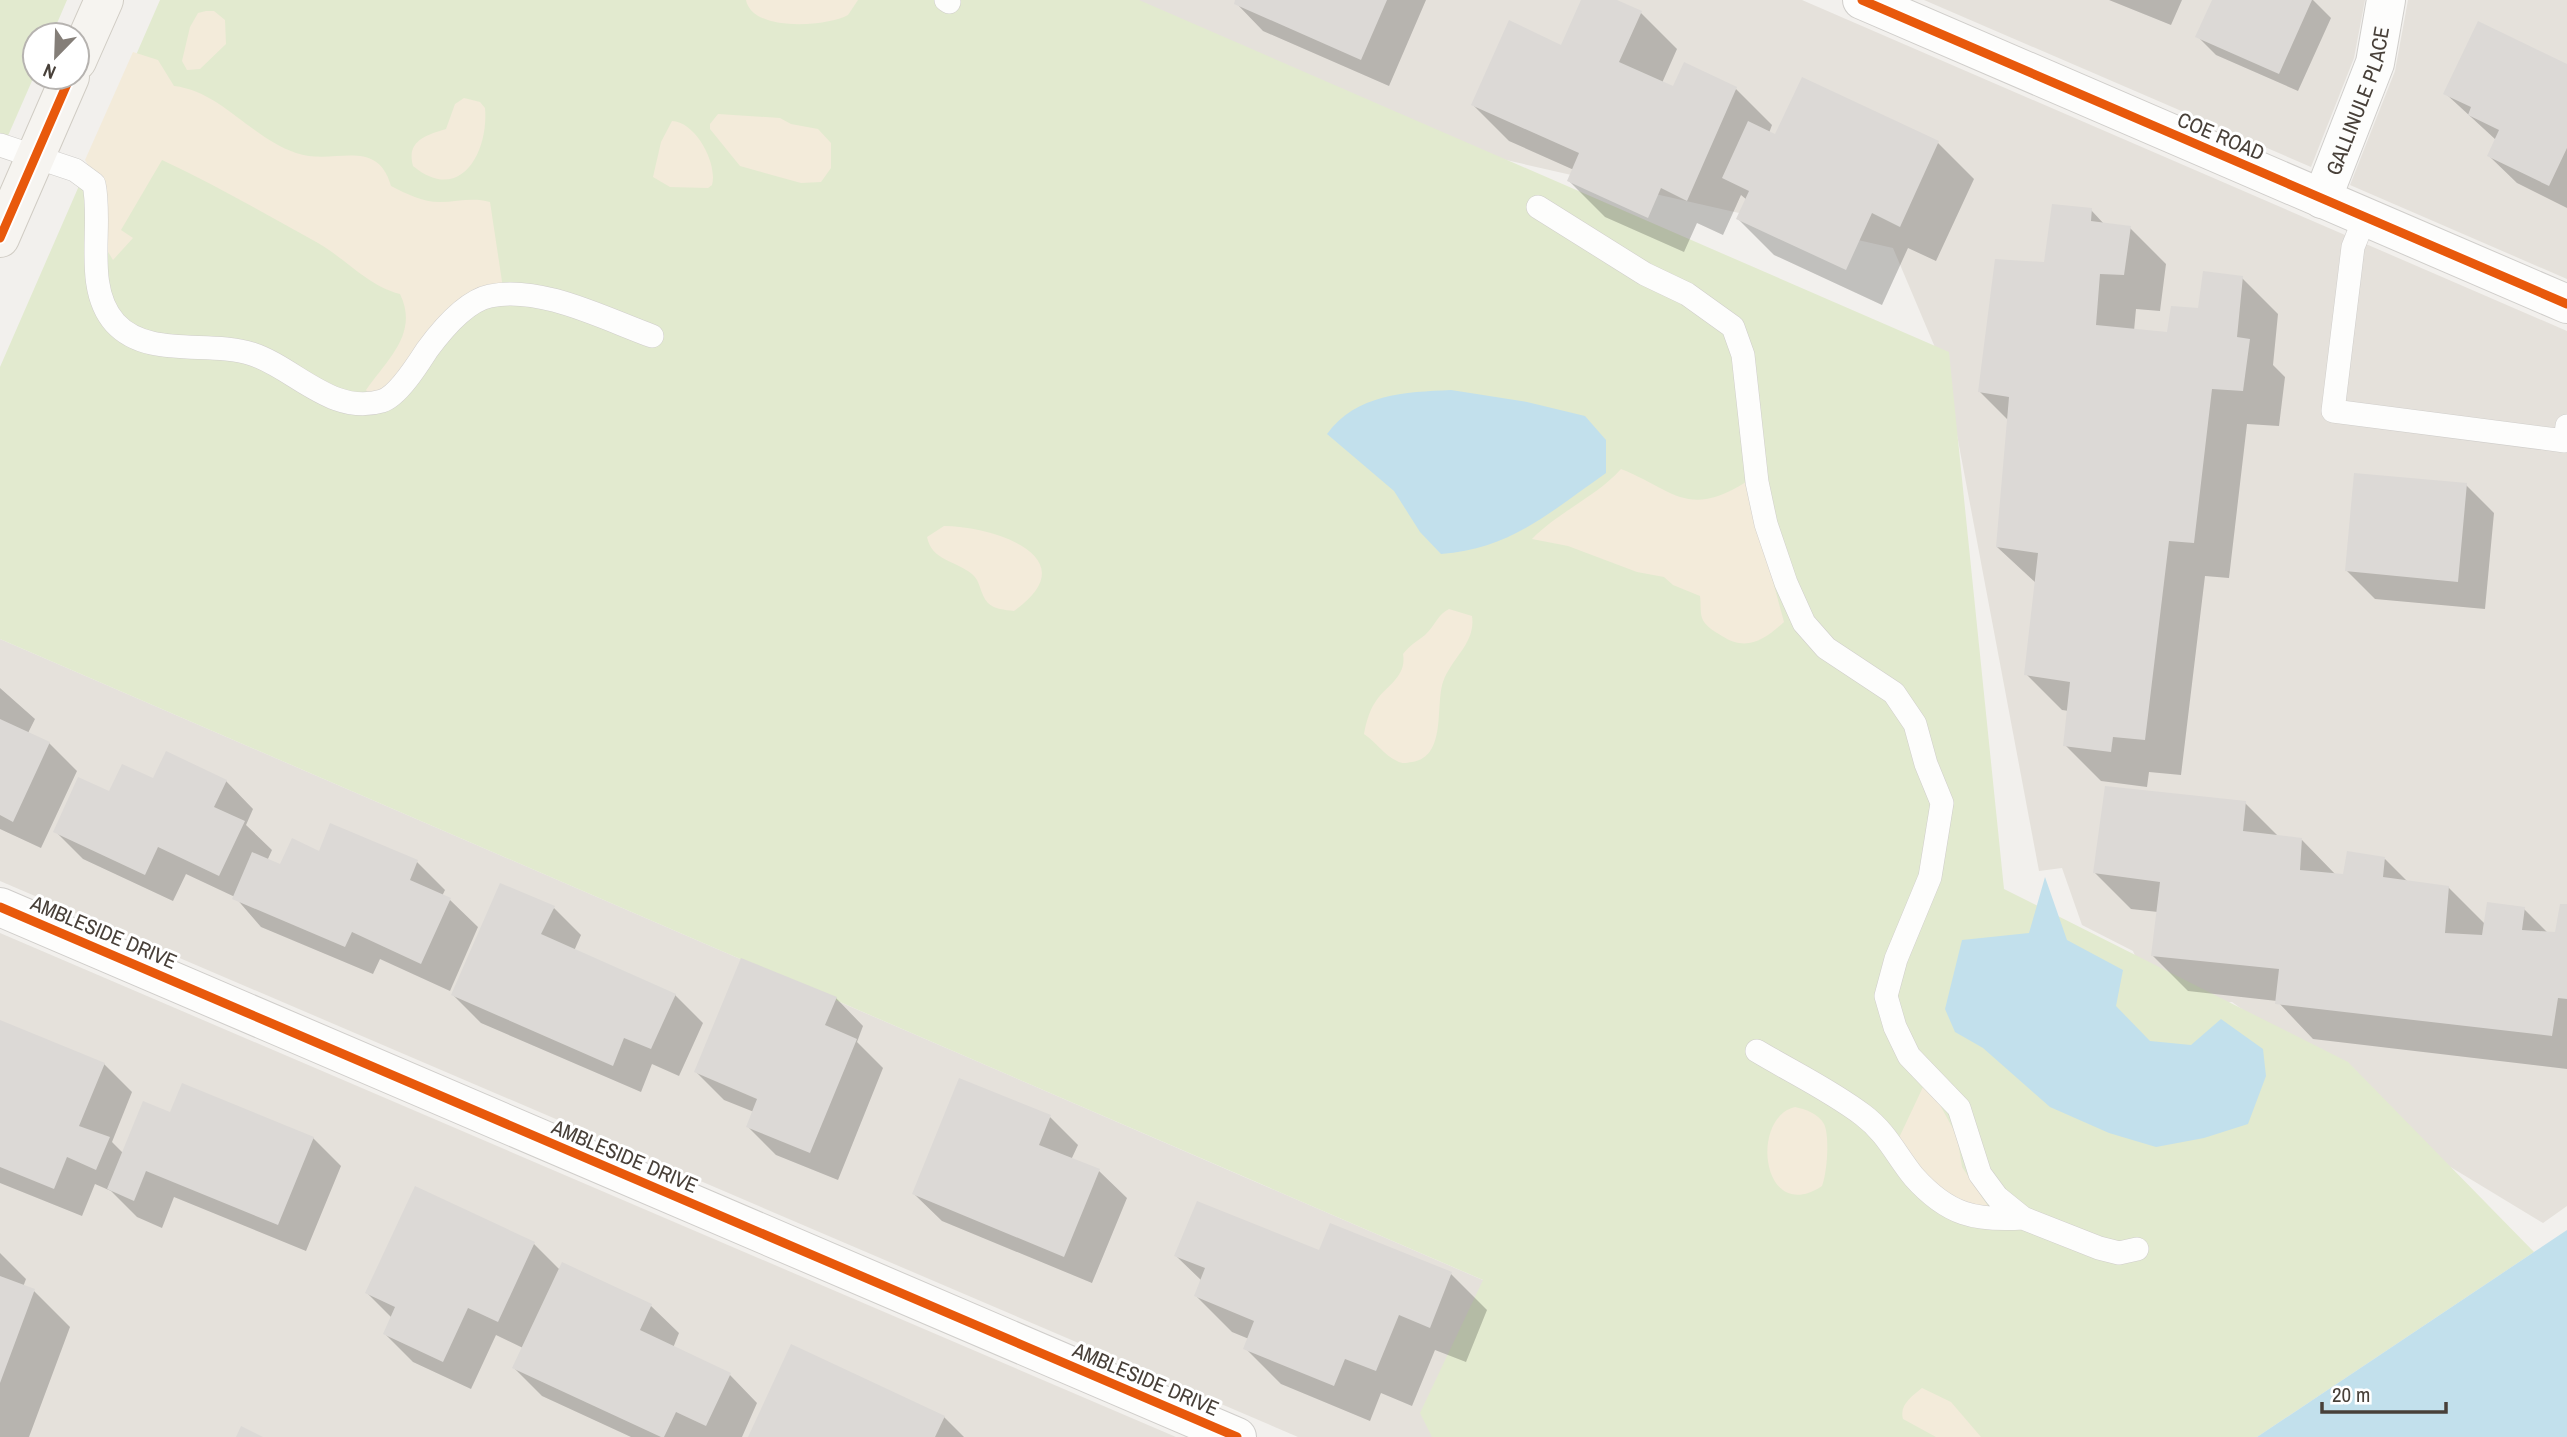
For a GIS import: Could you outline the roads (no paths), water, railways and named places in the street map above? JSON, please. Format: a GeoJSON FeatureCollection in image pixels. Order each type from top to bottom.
{"type":"FeatureCollection","features":[{"type":"Feature","properties":{"kind":"street"},"geometry":{"type":"LineString","coordinates":[[91,29],[104,0]]}},
{"type":"Feature","properties":{"kind":"street","name":"COE ROAD"},"geometry":{"type":"LineString","coordinates":[[1862,0],[2567,304]]}},
{"type":"Feature","properties":{"kind":"street","name":"GALLINULE PLACE"},"geometry":{"type":"LineString","coordinates":[[2322,199],[2375,63],[2386,0]]}},
{"type":"Feature","properties":{"kind":"street"},"geometry":{"type":"LineString","coordinates":[[0,238],[18,151],[60,91]]}},
{"type":"Feature","properties":{"kind":"street","name":"AMBLESIDE DRIVE"},"geometry":{"type":"LineString","coordinates":[[0,907],[1237,1437]]}},
{"type":"Feature","properties":{"kind":"lane"},"geometry":{"type":"LineString","coordinates":[[18,151],[75,170],[94,184],[99,204],[96,232],[101,296],[115,323],[138,341],[209,345],[252,354],[321,393],[349,404],[384,401],[411,375],[445,324],[488,296],[531,293],[652,336]]}},
{"type":"Feature","properties":{"kind":"lane"},"geometry":{"type":"LineString","coordinates":[[1538,207],[1645,274],[1687,293],[1733,327],[1744,355],[1759,493],[1786,583],[1804,622],[1826,648],[1894,693],[1915,724],[1926,764],[1942,803],[1930,877],[1896,959],[1885,996],[1895,1027],[1909,1056],[1959,1108],[1980,1174],[1997,1197],[2024,1218],[2099,1248],[2119,1252],[2137,1249]]}},
{"type":"Feature","properties":{"kind":"lane"},"geometry":{"type":"LineString","coordinates":[[2365,217],[2353,247],[2333,411],[2565,441],[2567,426]]}},
{"type":"Feature","properties":{"kind":"lane"},"geometry":{"type":"LineString","coordinates":[[1757,1051],[1865,1116],[1892,1143],[1914,1176],[1956,1213],[1989,1220],[2024,1218]]}},
{"type":"Feature","properties":{"kind":"water"},"geometry":{"type":"Polygon","coordinates":[[[1451,390],[1527,402],[1585,416],[1606,440],[1606,473],[1548,514],[1509,536],[1466,551],[1441,554],[1420,532],[1394,491],[1327,434],[1339,421],[1367,403],[1399,394],[1451,390]]]}},
{"type":"Feature","properties":{"kind":"water"},"geometry":{"type":"Polygon","coordinates":[[[2045,877],[2067,940],[2123,970],[2116,1006],[2150,1041],[2191,1045],[2221,1019],[2263,1049],[2266,1076],[2248,1124],[2204,1138],[2156,1147],[2109,1133],[2050,1107],[1983,1048],[1955,1032],[1945,1009],[1962,940],[2029,933],[2045,877]]]}},
{"type":"Feature","properties":{"kind":"water"},"geometry":{"type":"Polygon","coordinates":[[[2567,1230],[2567,1437],[2257,1437],[2534,1252],[2567,1230]]]}}]}
